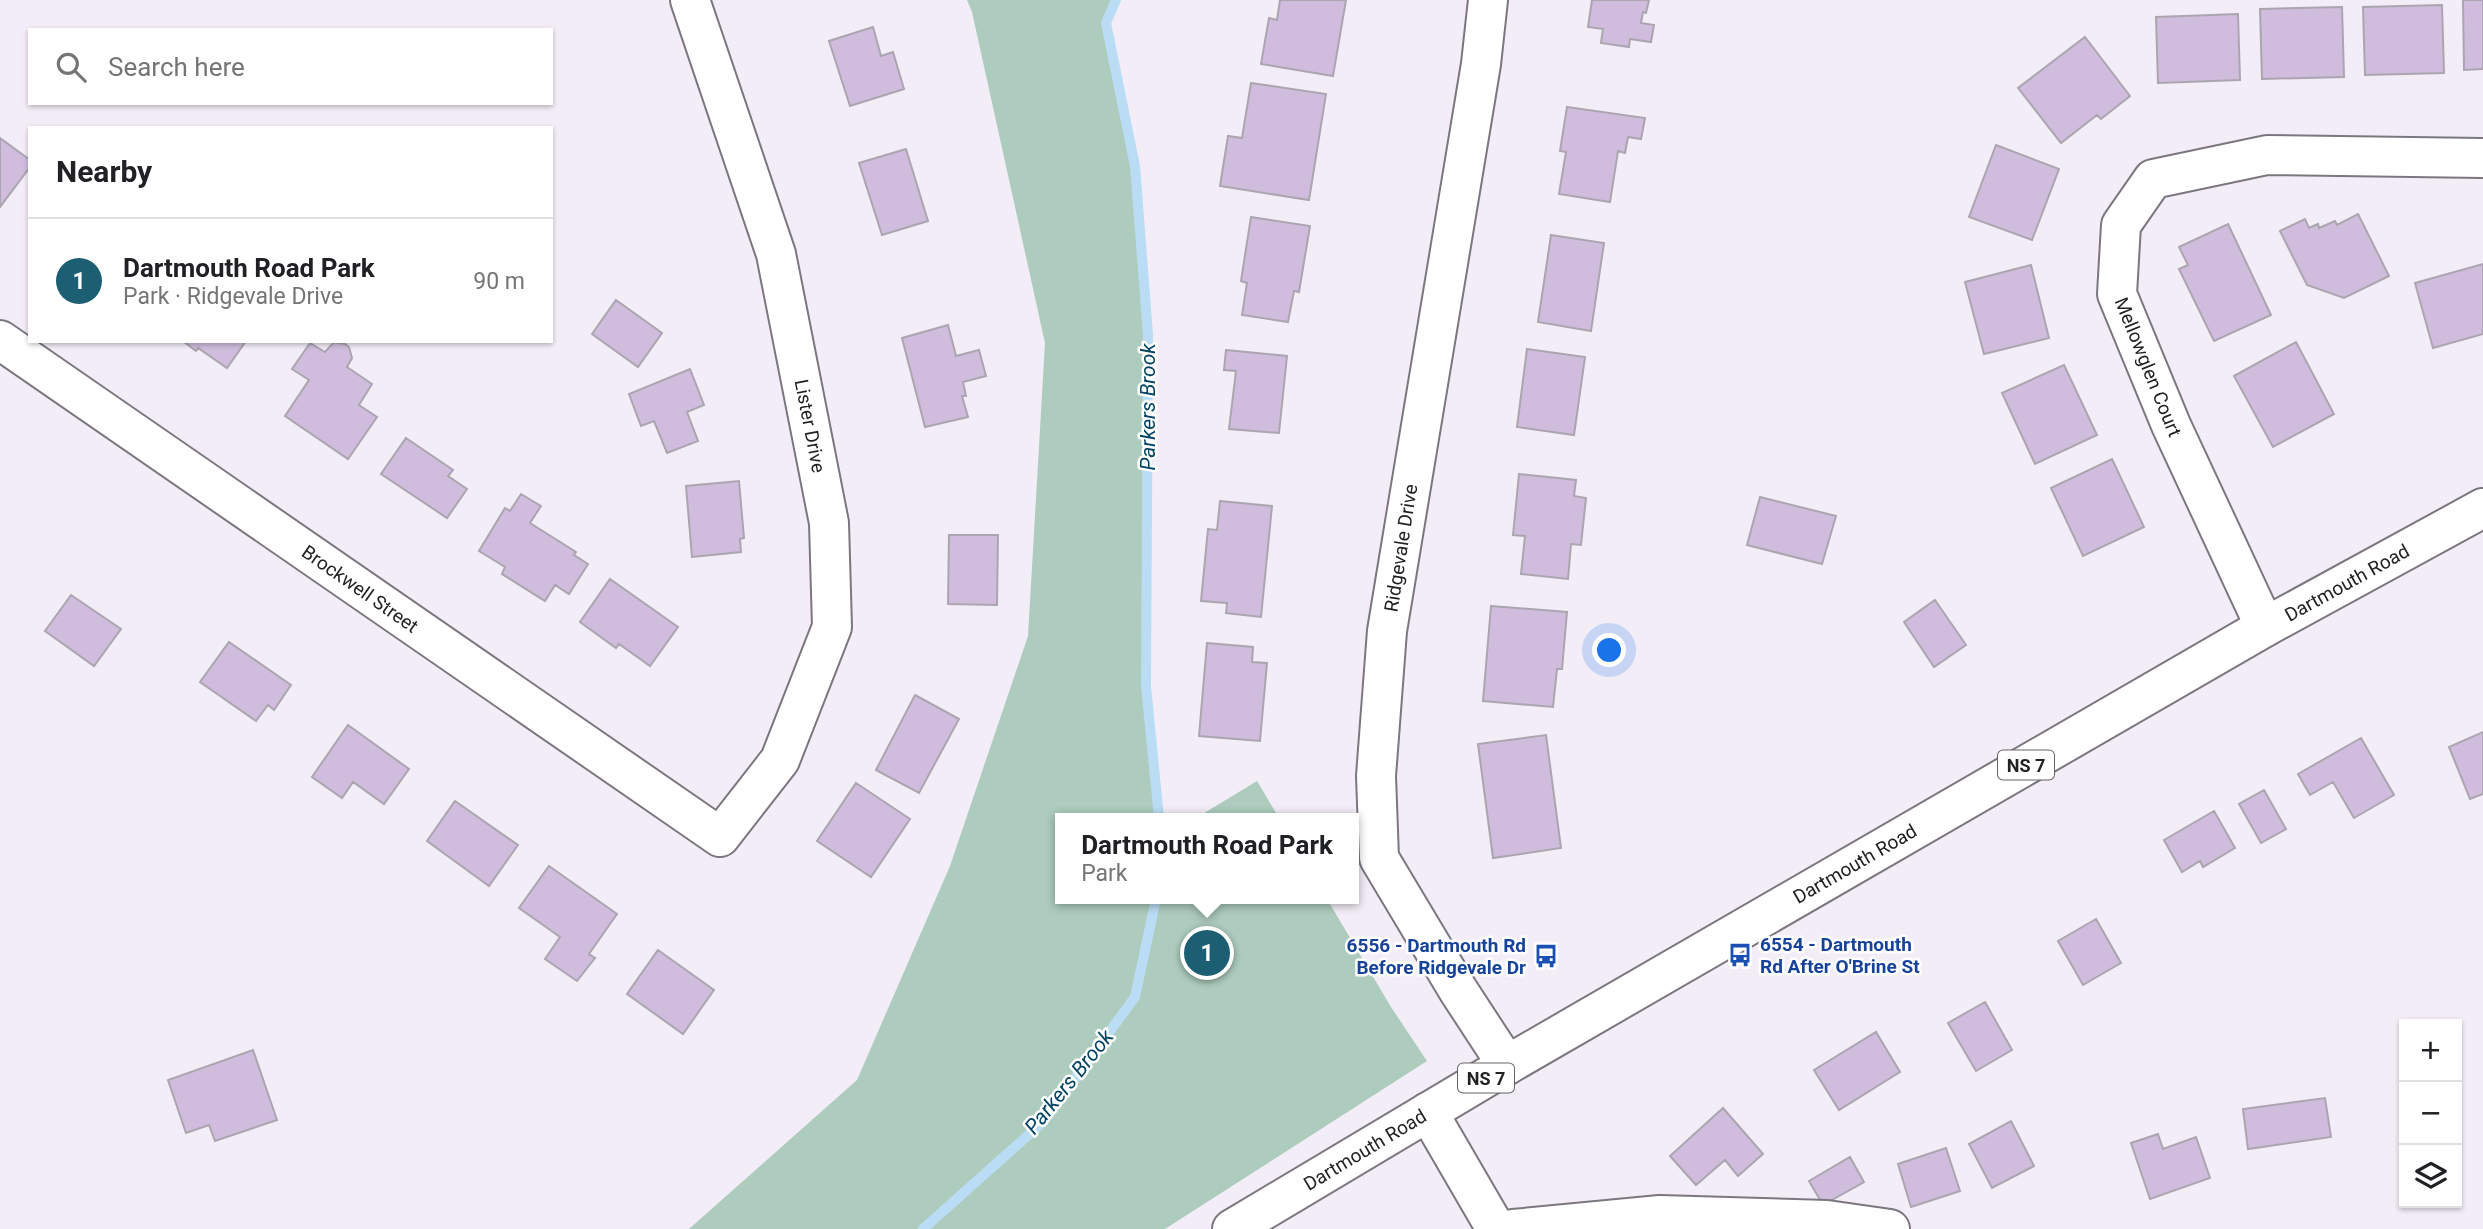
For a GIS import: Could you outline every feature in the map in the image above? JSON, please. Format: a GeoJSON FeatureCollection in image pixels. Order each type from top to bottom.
{"type":"FeatureCollection","features":[{"type":"Feature","properties":{"kind":"street","name":"Lister Drive"},"geometry":{"type":"LineString","coordinates":[[690,0],[776,254],[829,523],[832,627],[780,760],[720,837]]}},
{"type":"Feature","properties":{"kind":"street","name":"Ridgevale Drive"},"geometry":{"type":"LineString","coordinates":[[1488,0],[1481,64],[1387,632],[1376,776],[1379,858],[1458,990],[1507,1065]]}},
{"type":"Feature","properties":{"kind":"street","name":"Mellowglen Court"},"geometry":{"type":"LineString","coordinates":[[2265,627],[2171,425],[2117,294],[2121,225],[2153,179],[2267,155],[2483,158]]}},
{"type":"Feature","properties":{"kind":"street","name":"Brockwell Street"},"geometry":{"type":"LineString","coordinates":[[0,340],[720,837]]}},
{"type":"Feature","properties":{"kind":"street","name":"Dartmouth Road"},"geometry":{"type":"LineString","coordinates":[[1232,1229],[1507,1065],[2265,627],[2483,508]]}},
{"type":"Feature","properties":{"kind":"street"},"geometry":{"type":"LineString","coordinates":[[1428,1112],[1496,1229]]}},
{"type":"Feature","properties":{"kind":"street"},"geometry":{"type":"LineString","coordinates":[[1514,1229],[1660,1215],[1827,1220],[1890,1229]]}},
{"type":"Feature","properties":{"kind":"green space"},"geometry":{"type":"Polygon","coordinates":[[[967,0],[1116,0],[1106,23],[1135,166],[1146,311],[1146,686],[1159,813],[1055,813],[1055,904],[1330,904],[1391,1007],[1427,1061],[1165,1229],[689,1229],[857,1080],[950,866],[1028,636],[1045,343],[972,12],[967,0]]]}},
{"type":"Feature","properties":{"kind":"green space"},"geometry":{"type":"Polygon","coordinates":[[[1257,781],[1276,813],[1204,813],[1257,781]]]}},
{"type":"Feature","properties":{"kind":"building"},"geometry":{"type":"Polygon","coordinates":[[[1280,0],[1346,0],[1333,76],[1261,64],[1269,18],[1277,20],[1280,0]]]}},
{"type":"Feature","properties":{"kind":"building"},"geometry":{"type":"Polygon","coordinates":[[[1592,0],[1649,0],[1641,23],[1654,25],[1651,42],[1630,39],[1629,47],[1601,43],[1603,29],[1588,27],[1592,0]]]}},
{"type":"Feature","properties":{"kind":"building"},"geometry":{"type":"Polygon","coordinates":[[[2463,0],[2483,0],[2483,69],[2464,70],[2463,0]]]}},
{"type":"Feature","properties":{"kind":"building"},"geometry":{"type":"Polygon","coordinates":[[[2442,5],[2444,73],[2365,75],[2363,7],[2442,5]]]}},
{"type":"Feature","properties":{"kind":"building"},"geometry":{"type":"Polygon","coordinates":[[[2342,7],[2344,77],[2262,79],[2260,9],[2342,7]]]}},
{"type":"Feature","properties":{"kind":"building"},"geometry":{"type":"Polygon","coordinates":[[[2238,14],[2240,80],[2158,83],[2156,17],[2238,14]]]}},
{"type":"Feature","properties":{"kind":"building"},"geometry":{"type":"Polygon","coordinates":[[[873,27],[881,56],[893,52],[904,89],[850,106],[829,41],[873,27]]]}},
{"type":"Feature","properties":{"kind":"building"},"geometry":{"type":"Polygon","coordinates":[[[2085,37],[2130,96],[2101,119],[2097,115],[2061,143],[2018,88],[2085,37]]]}},
{"type":"Feature","properties":{"kind":"building"},"geometry":{"type":"Polygon","coordinates":[[[1251,83],[1326,94],[1309,200],[1220,186],[1228,136],[1242,138],[1251,83]]]}},
{"type":"Feature","properties":{"kind":"building"},"geometry":{"type":"Polygon","coordinates":[[[1567,107],[1645,118],[1641,139],[1628,137],[1625,153],[1618,151],[1610,202],[1559,194],[1566,152],[1560,151],[1567,107]]]}},
{"type":"Feature","properties":{"kind":"building"},"geometry":{"type":"Polygon","coordinates":[[[0,138],[28,159],[28,170],[0,207],[0,138]]]}},
{"type":"Feature","properties":{"kind":"building"},"geometry":{"type":"Polygon","coordinates":[[[1996,145],[2059,169],[2032,240],[1969,217],[1996,145]]]}},
{"type":"Feature","properties":{"kind":"building"},"geometry":{"type":"Polygon","coordinates":[[[906,149],[928,221],[882,235],[859,163],[906,149]]]}},
{"type":"Feature","properties":{"kind":"building"},"geometry":{"type":"Polygon","coordinates":[[[2358,214],[2389,276],[2344,298],[2307,285],[2280,231],[2305,219],[2309,228],[2318,224],[2319,228],[2335,221],[2337,225],[2358,214]]]}},
{"type":"Feature","properties":{"kind":"building"},"geometry":{"type":"Polygon","coordinates":[[[1251,217],[1310,226],[1299,292],[1294,291],[1288,322],[1242,315],[1247,283],[1241,281],[1251,217]]]}},
{"type":"Feature","properties":{"kind":"building"},"geometry":{"type":"Polygon","coordinates":[[[2228,224],[2271,315],[2214,341],[2179,269],[2188,265],[2179,247],[2228,224]]]}},
{"type":"Feature","properties":{"kind":"building"},"geometry":{"type":"Polygon","coordinates":[[[1551,235],[1604,243],[1591,331],[1538,322],[1551,235]]]}},
{"type":"Feature","properties":{"kind":"building"},"geometry":{"type":"Polygon","coordinates":[[[2483,264],[2483,334],[2433,348],[2415,283],[2483,264]]]}},
{"type":"Feature","properties":{"kind":"building"},"geometry":{"type":"Polygon","coordinates":[[[2031,265],[2049,338],[1984,354],[1965,282],[2031,265]]]}},
{"type":"Feature","properties":{"kind":"building"},"geometry":{"type":"Polygon","coordinates":[[[616,300],[662,333],[638,367],[592,334],[616,300]]]}},
{"type":"Feature","properties":{"kind":"building"},"geometry":{"type":"Polygon","coordinates":[[[948,325],[956,356],[979,350],[986,376],[963,382],[966,396],[962,396],[968,417],[925,427],[902,338],[948,325]]]}},
{"type":"Feature","properties":{"kind":"building"},"geometry":{"type":"Polygon","coordinates":[[[2296,342],[2334,414],[2273,447],[2234,376],[2296,342]]]}},
{"type":"Feature","properties":{"kind":"building"},"geometry":{"type":"Polygon","coordinates":[[[186,343],[245,343],[227,368],[198,348],[196,351],[186,343]]]}},
{"type":"Feature","properties":{"kind":"building"},"geometry":{"type":"Polygon","coordinates":[[[310,343],[325,352],[333,343],[345,344],[349,347],[352,358],[347,367],[372,384],[359,405],[377,417],[348,459],[285,416],[309,380],[292,369],[310,343]]]}},
{"type":"Feature","properties":{"kind":"building"},"geometry":{"type":"Polygon","coordinates":[[[1527,349],[1585,357],[1574,435],[1517,427],[1527,349]]]}},
{"type":"Feature","properties":{"kind":"building"},"geometry":{"type":"Polygon","coordinates":[[[1226,350],[1287,356],[1279,433],[1229,429],[1236,371],[1224,370],[1226,350]]]}},
{"type":"Feature","properties":{"kind":"building"},"geometry":{"type":"Polygon","coordinates":[[[2064,365],[2097,435],[2035,464],[2002,393],[2064,365]]]}},
{"type":"Feature","properties":{"kind":"building"},"geometry":{"type":"Polygon","coordinates":[[[690,369],[704,405],[687,412],[698,441],[667,453],[654,421],[641,426],[629,394],[690,369]]]}},
{"type":"Feature","properties":{"kind":"building"},"geometry":{"type":"Polygon","coordinates":[[[406,438],[453,470],[448,476],[467,489],[447,518],[381,474],[406,438]]]}},
{"type":"Feature","properties":{"kind":"building"},"geometry":{"type":"Polygon","coordinates":[[[2112,459],[2144,527],[2083,556],[2051,488],[2112,459]]]}},
{"type":"Feature","properties":{"kind":"building"},"geometry":{"type":"Polygon","coordinates":[[[1519,474],[1576,480],[1574,496],[1586,498],[1581,545],[1571,544],[1568,579],[1521,574],[1525,536],[1513,535],[1519,474]]]}},
{"type":"Feature","properties":{"kind":"building"},"geometry":{"type":"Polygon","coordinates":[[[739,481],[744,538],[740,539],[741,552],[692,557],[686,486],[739,481]]]}},
{"type":"Feature","properties":{"kind":"building"},"geometry":{"type":"Polygon","coordinates":[[[521,494],[541,506],[530,523],[576,552],[574,555],[588,564],[569,594],[555,585],[545,601],[502,574],[505,567],[479,551],[505,508],[510,511],[521,494]]]}},
{"type":"Feature","properties":{"kind":"building"},"geometry":{"type":"Polygon","coordinates":[[[1760,497],[1836,516],[1822,564],[1747,545],[1760,497]]]}},
{"type":"Feature","properties":{"kind":"building"},"geometry":{"type":"Polygon","coordinates":[[[1220,501],[1272,506],[1261,617],[1226,613],[1227,603],[1201,601],[1208,529],[1217,530],[1220,501]]]}},
{"type":"Feature","properties":{"kind":"building"},"geometry":{"type":"Polygon","coordinates":[[[949,535],[998,535],[997,605],[948,604],[949,535]]]}},
{"type":"Feature","properties":{"kind":"building"},"geometry":{"type":"Polygon","coordinates":[[[610,579],[678,627],[650,666],[619,644],[616,648],[580,622],[610,579]]]}},
{"type":"Feature","properties":{"kind":"building"},"geometry":{"type":"Polygon","coordinates":[[[71,595],[121,629],[94,666],[45,631],[71,595]]]}},
{"type":"Feature","properties":{"kind":"building"},"geometry":{"type":"Polygon","coordinates":[[[1935,600],[1966,645],[1934,667],[1904,622],[1935,600]]]}},
{"type":"Feature","properties":{"kind":"building"},"geometry":{"type":"Polygon","coordinates":[[[1491,606],[1567,612],[1562,669],[1557,669],[1553,707],[1483,701],[1491,606]]]}},
{"type":"Feature","properties":{"kind":"building"},"geometry":{"type":"Polygon","coordinates":[[[229,642],[291,685],[274,710],[268,705],[256,721],[200,682],[229,642]]]}},
{"type":"Feature","properties":{"kind":"building"},"geometry":{"type":"Polygon","coordinates":[[[1207,643],[1253,647],[1252,662],[1267,663],[1260,741],[1199,736],[1207,643]]]}},
{"type":"Feature","properties":{"kind":"building"},"geometry":{"type":"Polygon","coordinates":[[[915,695],[959,719],[919,793],[876,770],[915,695]]]}},
{"type":"Feature","properties":{"kind":"building"},"geometry":{"type":"Polygon","coordinates":[[[348,725],[409,769],[384,804],[353,782],[342,798],[312,777],[348,725]]]}},
{"type":"Feature","properties":{"kind":"building"},"geometry":{"type":"Polygon","coordinates":[[[2483,732],[2483,794],[2470,799],[2449,747],[2483,732]]]}},
{"type":"Feature","properties":{"kind":"building"},"geometry":{"type":"Polygon","coordinates":[[[1546,735],[1561,848],[1493,858],[1478,744],[1546,735]]]}},
{"type":"Feature","properties":{"kind":"building"},"geometry":{"type":"Polygon","coordinates":[[[2361,738],[2394,795],[2354,818],[2333,782],[2310,795],[2298,774],[2361,738]]]}},
{"type":"Feature","properties":{"kind":"building"},"geometry":{"type":"Polygon","coordinates":[[[856,783],[910,819],[871,877],[817,841],[856,783]]]}},
{"type":"Feature","properties":{"kind":"building"},"geometry":{"type":"Polygon","coordinates":[[[2264,790],[2286,829],[2261,843],[2239,804],[2264,790]]]}},
{"type":"Feature","properties":{"kind":"building"},"geometry":{"type":"Polygon","coordinates":[[[455,801],[518,845],[489,886],[427,841],[455,801]]]}},
{"type":"Feature","properties":{"kind":"building"},"geometry":{"type":"Polygon","coordinates":[[[2214,811],[2235,848],[2203,867],[2200,861],[2182,872],[2164,840],[2214,811]]]}},
{"type":"Feature","properties":{"kind":"building"},"geometry":{"type":"Polygon","coordinates":[[[549,866],[617,914],[589,954],[595,958],[577,981],[545,959],[560,937],[519,908],[549,866]]]}},
{"type":"Feature","properties":{"kind":"building"},"geometry":{"type":"Polygon","coordinates":[[[2096,919],[2121,963],[2083,985],[2058,941],[2096,919]]]}},
{"type":"Feature","properties":{"kind":"building"},"geometry":{"type":"Polygon","coordinates":[[[658,950],[714,990],[683,1034],[627,994],[658,950]]]}},
{"type":"Feature","properties":{"kind":"building"},"geometry":{"type":"Polygon","coordinates":[[[1985,1002],[2012,1050],[1976,1071],[1948,1023],[1985,1002]]]}},
{"type":"Feature","properties":{"kind":"building"},"geometry":{"type":"Polygon","coordinates":[[[1876,1032],[1900,1072],[1839,1110],[1814,1070],[1876,1032]]]}},
{"type":"Feature","properties":{"kind":"building"},"geometry":{"type":"Polygon","coordinates":[[[253,1050],[277,1120],[215,1141],[209,1125],[186,1133],[168,1080],[253,1050]]]}},
{"type":"Feature","properties":{"kind":"building"},"geometry":{"type":"Polygon","coordinates":[[[2325,1098],[2331,1137],[2248,1149],[2243,1109],[2325,1098]]]}},
{"type":"Feature","properties":{"kind":"building"},"geometry":{"type":"Polygon","coordinates":[[[1723,1108],[1763,1154],[1738,1176],[1725,1160],[1696,1185],[1670,1156],[1723,1108]]]}},
{"type":"Feature","properties":{"kind":"building"},"geometry":{"type":"Polygon","coordinates":[[[2011,1121],[2034,1166],[1992,1188],[1969,1144],[2011,1121]]]}},
{"type":"Feature","properties":{"kind":"building"},"geometry":{"type":"Polygon","coordinates":[[[2158,1134],[2163,1149],[2196,1137],[2210,1178],[2150,1199],[2131,1143],[2158,1134]]]}},
{"type":"Feature","properties":{"kind":"building"},"geometry":{"type":"Polygon","coordinates":[[[1946,1148],[1960,1191],[1911,1207],[1898,1164],[1946,1148]]]}},
{"type":"Feature","properties":{"kind":"building"},"geometry":{"type":"Polygon","coordinates":[[[1850,1157],[1864,1182],[1823,1205],[1809,1181],[1850,1157]]]}},
{"type":"Feature","properties":{"kind":"waterway","name":"Parkers Brook"},"geometry":{"type":"LineString","coordinates":[[1116,0],[1106,23],[1135,166],[1148,335],[1146,686],[1159,813]]}},
{"type":"Feature","properties":{"kind":"waterway","name":"Parkers Brook"},"geometry":{"type":"LineString","coordinates":[[923,1229],[1043,1122],[1135,997],[1155,904]]}},
{"type":"Feature","properties":{"kind":"place","name":"Dartmouth Road Park"},"geometry":{"type":"Point","coordinates":[1207,953]}},
{"type":"Feature","properties":{"kind":"place","name":"6554 - Dartmouth Rd After O'Brine St"},"geometry":{"type":"Point","coordinates":[1740,955]}},
{"type":"Feature","properties":{"kind":"place","name":"6556 - Dartmouth Rd Before Ridgevale Dr"},"geometry":{"type":"Point","coordinates":[1546,956]}}]}
